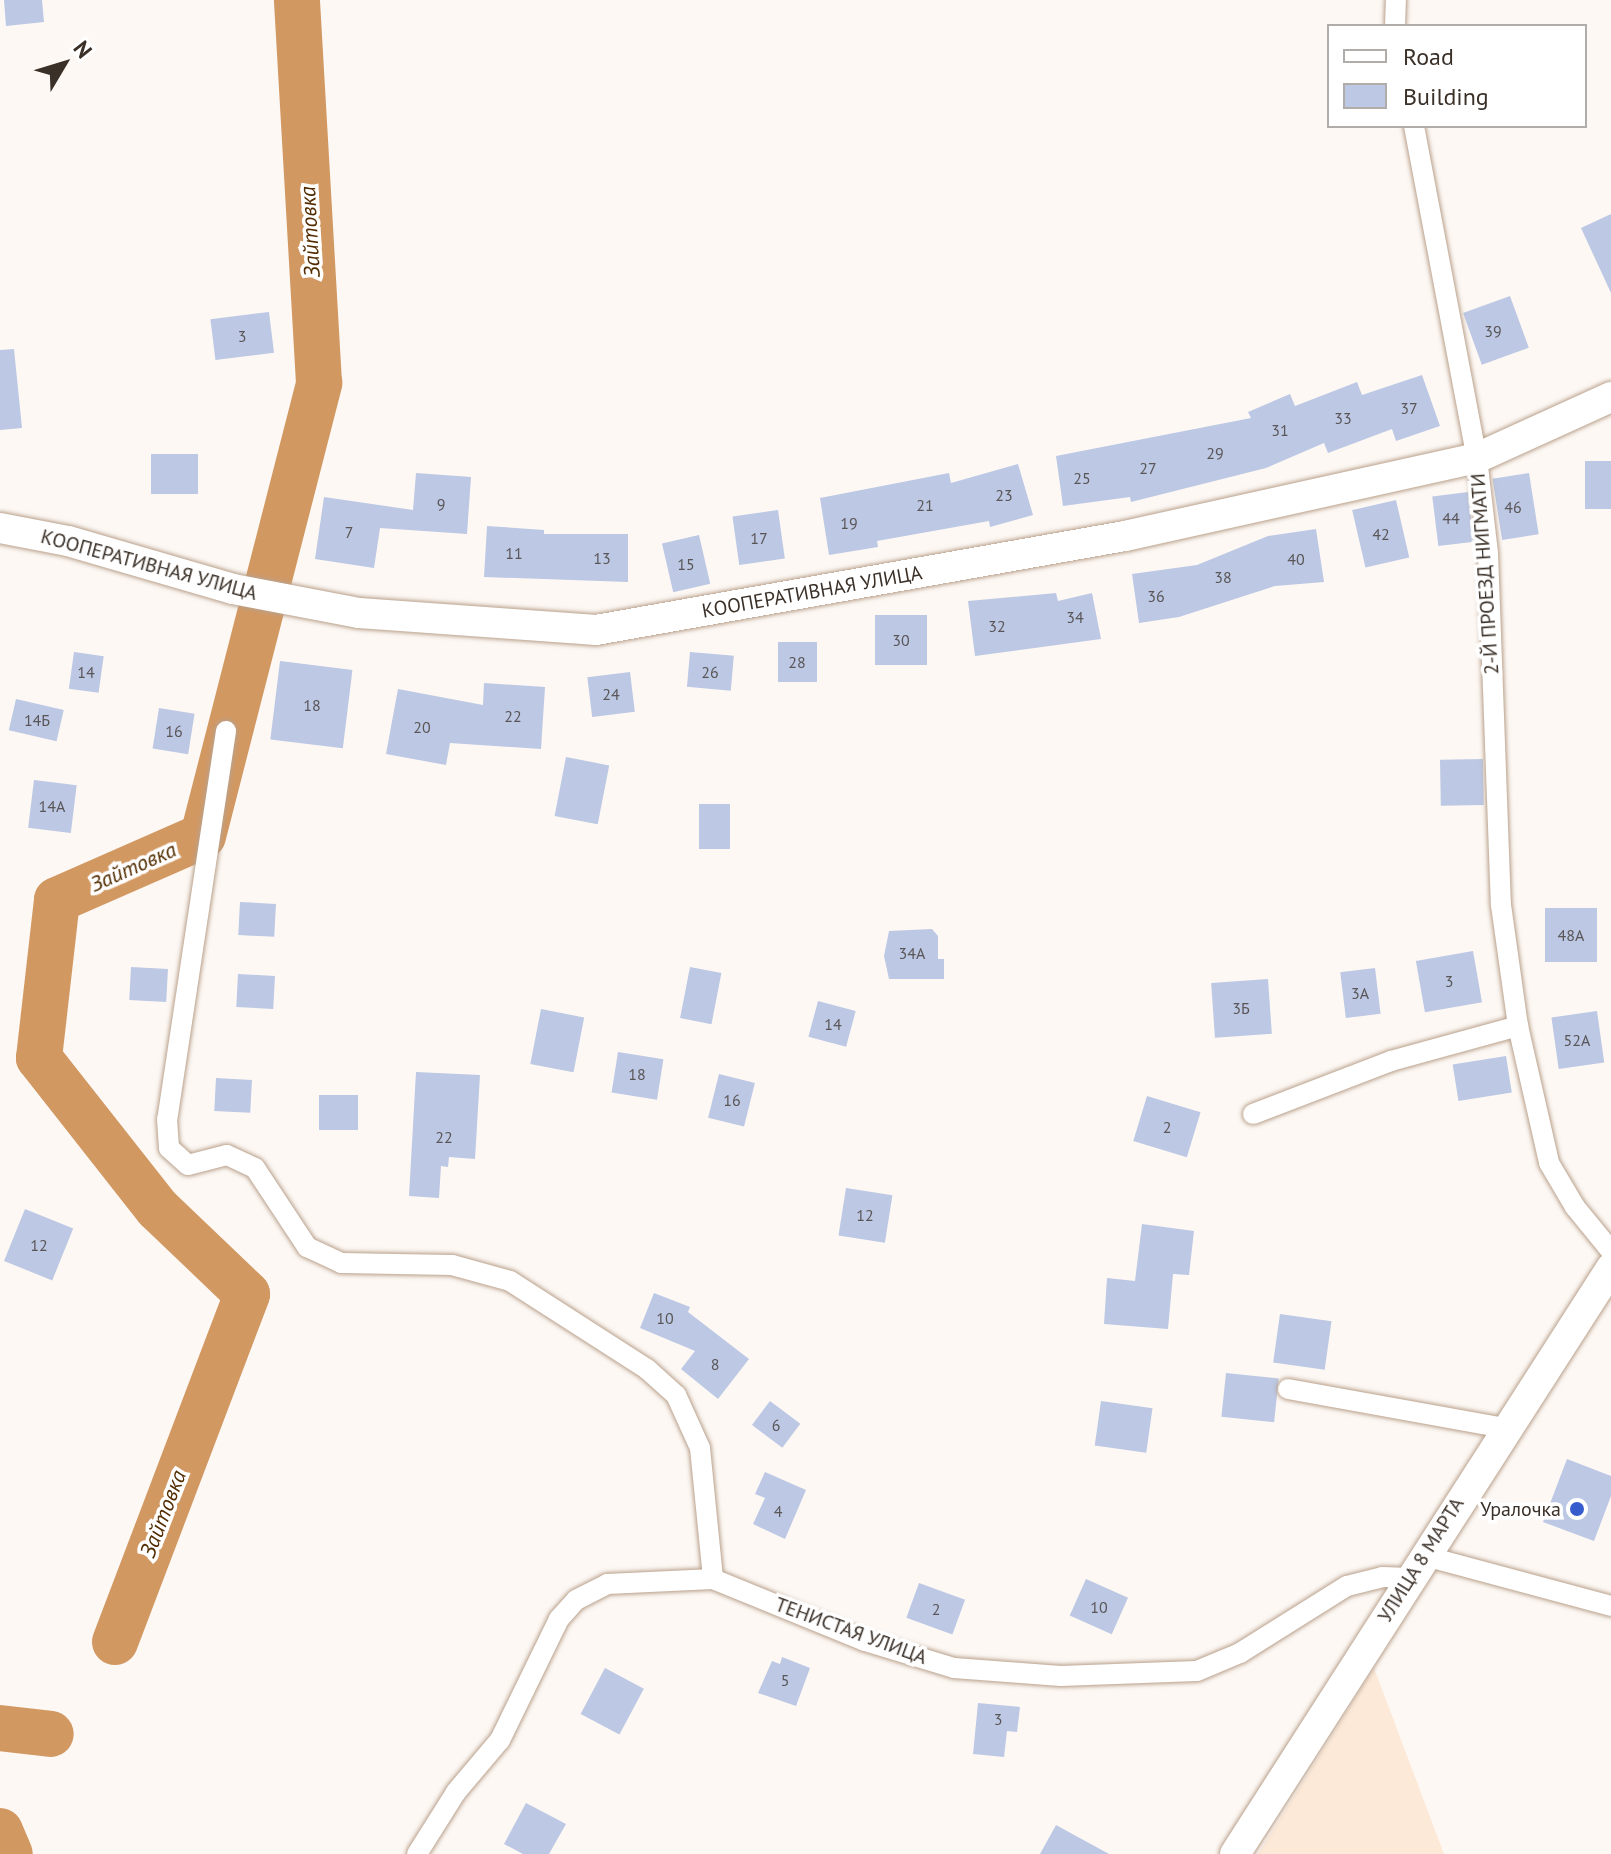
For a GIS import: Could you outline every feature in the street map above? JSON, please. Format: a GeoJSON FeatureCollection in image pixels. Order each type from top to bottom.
{"type":"FeatureCollection","features":[{"type":"Feature","properties":{"kind":"main road","name":"КООПЕРАТИВНАЯ УЛИЦА"},"geometry":{"type":"LineString","coordinates":[[0,528],[68,541],[233,589],[359,613],[596,630],[1125,536],[1477,458],[1611,397]]}},
{"type":"Feature","properties":{"kind":"main road","name":"УЛИЦА 8 МАРТА"},"geometry":{"type":"LineString","coordinates":[[1235,1854],[1504,1428],[1611,1268]]}},
{"type":"Feature","properties":{"kind":"street"},"geometry":{"type":"LineString","coordinates":[[1395,24],[1396,0]]}},
{"type":"Feature","properties":{"kind":"street","name":"2-Й ПРОЕЗД НИГМАТИ"},"geometry":{"type":"LineString","coordinates":[[1414,128],[1477,458],[1488,553],[1501,905],[1518,1026],[1549,1163],[1575,1207],[1611,1251]]}},
{"type":"Feature","properties":{"kind":"street"},"geometry":{"type":"LineString","coordinates":[[226,731],[167,1119],[169,1148],[188,1165],[227,1155],[255,1168],[307,1247],[330,1258],[375,1267],[452,1265],[510,1281],[647,1369],[676,1395],[700,1448],[713,1579]]}},
{"type":"Feature","properties":{"kind":"street"},"geometry":{"type":"LineString","coordinates":[[1253,1114],[1391,1061],[1518,1026]]}},
{"type":"Feature","properties":{"kind":"street"},"geometry":{"type":"LineString","coordinates":[[1288,1389],[1504,1428]]}},
{"type":"Feature","properties":{"kind":"street"},"geometry":{"type":"LineString","coordinates":[[1418,1567],[1611,1606]]}},
{"type":"Feature","properties":{"kind":"street","name":"ТЕНИСТАЯ УЛИЦА"},"geometry":{"type":"LineString","coordinates":[[417,1854],[456,1792],[500,1740],[559,1619],[576,1600],[607,1584],[713,1579],[865,1641],[954,1668],[1061,1676],[1197,1671],[1240,1653],[1347,1586],[1418,1567]]}},
{"type":"Feature","properties":{"kind":"shaded area"},"geometry":{"type":"Polygon","coordinates":[[[1374,1668],[1444,1854],[1258,1854],[1374,1668]]]}},
{"type":"Feature","properties":{"kind":"building"},"geometry":{"type":"Polygon","coordinates":[[[4,0],[42,0],[44,22],[6,26],[4,0]]]}},
{"type":"Feature","properties":{"kind":"building"},"geometry":{"type":"Polygon","coordinates":[[[1611,214],[1611,293],[1581,228],[1611,214]]]}},
{"type":"Feature","properties":{"kind":"building"},"geometry":{"type":"Polygon","coordinates":[[[1510,296],[1529,348],[1482,365],[1463,313],[1510,296]]]}},
{"type":"Feature","properties":{"kind":"building"},"geometry":{"type":"Polygon","coordinates":[[[269,312],[274,353],[215,360],[210,319],[269,312]]]}},
{"type":"Feature","properties":{"kind":"building"},"geometry":{"type":"Polygon","coordinates":[[[14,349],[22,428],[0,430],[0,350],[14,349]]]}},
{"type":"Feature","properties":{"kind":"building"},"geometry":{"type":"Polygon","coordinates":[[[1422,375],[1440,426],[1396,441],[1392,429],[1328,453],[1324,443],[1266,468],[1131,502],[1130,497],[1063,506],[1056,456],[1251,418],[1248,412],[1290,394],[1295,406],[1357,382],[1362,395],[1422,375]]]}},
{"type":"Feature","properties":{"kind":"building"},"geometry":{"type":"Polygon","coordinates":[[[151,454],[198,454],[198,494],[151,494],[151,454]]]}},
{"type":"Feature","properties":{"kind":"building"},"geometry":{"type":"Polygon","coordinates":[[[1585,461],[1611,461],[1611,509],[1585,509],[1585,461]]]}},
{"type":"Feature","properties":{"kind":"building"},"geometry":{"type":"Polygon","coordinates":[[[1018,464],[1033,515],[990,527],[989,521],[877,541],[878,547],[829,555],[820,498],[949,473],[951,483],[1018,464]]]}},
{"type":"Feature","properties":{"kind":"building"},"geometry":{"type":"Polygon","coordinates":[[[416,473],[471,477],[467,534],[380,528],[374,568],[315,559],[324,497],[413,510],[416,473]]]}},
{"type":"Feature","properties":{"kind":"building"},"geometry":{"type":"Polygon","coordinates":[[[1529,473],[1539,534],[1502,540],[1492,479],[1529,473]]]}},
{"type":"Feature","properties":{"kind":"building"},"geometry":{"type":"Polygon","coordinates":[[[1468,492],[1474,542],[1438,546],[1432,496],[1468,492]]]}},
{"type":"Feature","properties":{"kind":"building"},"geometry":{"type":"Polygon","coordinates":[[[1396,500],[1409,557],[1365,568],[1352,510],[1396,500]]]}},
{"type":"Feature","properties":{"kind":"building"},"geometry":{"type":"Polygon","coordinates":[[[778,510],[785,559],[739,565],[732,516],[778,510]]]}},
{"type":"Feature","properties":{"kind":"building"},"geometry":{"type":"Polygon","coordinates":[[[487,526],[544,530],[544,534],[628,534],[628,582],[484,577],[487,526]]]}},
{"type":"Feature","properties":{"kind":"building"},"geometry":{"type":"Polygon","coordinates":[[[1316,529],[1324,582],[1275,586],[1179,617],[1139,623],[1132,574],[1197,565],[1268,536],[1316,529]]]}},
{"type":"Feature","properties":{"kind":"building"},"geometry":{"type":"Polygon","coordinates":[[[699,535],[710,584],[673,592],[662,544],[699,535]]]}},
{"type":"Feature","properties":{"kind":"building"},"geometry":{"type":"Polygon","coordinates":[[[1056,593],[1058,601],[1092,593],[1101,639],[975,656],[968,601],[1056,593]]]}},
{"type":"Feature","properties":{"kind":"building"},"geometry":{"type":"Polygon","coordinates":[[[875,615],[927,615],[927,665],[875,665],[875,615]]]}},
{"type":"Feature","properties":{"kind":"building"},"geometry":{"type":"Polygon","coordinates":[[[778,642],[817,642],[817,682],[778,682],[778,642]]]}},
{"type":"Feature","properties":{"kind":"building"},"geometry":{"type":"Polygon","coordinates":[[[74,652],[104,656],[99,693],[69,689],[74,652]]]}},
{"type":"Feature","properties":{"kind":"building"},"geometry":{"type":"Polygon","coordinates":[[[690,652],[734,656],[731,691],[687,687],[690,652]]]}},
{"type":"Feature","properties":{"kind":"building"},"geometry":{"type":"Polygon","coordinates":[[[280,661],[352,670],[343,748],[270,739],[280,661]]]}},
{"type":"Feature","properties":{"kind":"building"},"geometry":{"type":"Polygon","coordinates":[[[630,672],[635,712],[592,717],[587,677],[630,672]]]}},
{"type":"Feature","properties":{"kind":"building"},"geometry":{"type":"Polygon","coordinates":[[[484,683],[545,687],[541,749],[450,743],[446,765],[386,754],[398,689],[483,705],[484,683]]]}},
{"type":"Feature","properties":{"kind":"building"},"geometry":{"type":"Polygon","coordinates":[[[16,699],[64,710],[57,741],[9,730],[16,699]]]}},
{"type":"Feature","properties":{"kind":"building"},"geometry":{"type":"Polygon","coordinates":[[[159,708],[195,714],[188,754],[153,748],[159,708]]]}},
{"type":"Feature","properties":{"kind":"building"},"geometry":{"type":"Polygon","coordinates":[[[566,757],[609,765],[598,824],[555,816],[566,757]]]}},
{"type":"Feature","properties":{"kind":"building"},"geometry":{"type":"Polygon","coordinates":[[[1483,759],[1484,805],[1441,806],[1440,760],[1483,759]]]}},
{"type":"Feature","properties":{"kind":"building"},"geometry":{"type":"Polygon","coordinates":[[[34,780],[77,785],[71,833],[28,828],[34,780]]]}},
{"type":"Feature","properties":{"kind":"building"},"geometry":{"type":"Polygon","coordinates":[[[699,804],[730,804],[730,849],[699,849],[699,804]]]}},
{"type":"Feature","properties":{"kind":"building"},"geometry":{"type":"Polygon","coordinates":[[[240,902],[276,904],[274,937],[238,935],[240,902]]]}},
{"type":"Feature","properties":{"kind":"building"},"geometry":{"type":"Polygon","coordinates":[[[1545,908],[1597,908],[1597,962],[1545,962],[1545,908]]]}},
{"type":"Feature","properties":{"kind":"building"},"geometry":{"type":"Polygon","coordinates":[[[932,929],[938,936],[938,959],[944,959],[944,979],[889,979],[884,956],[889,931],[932,929]]]}},
{"type":"Feature","properties":{"kind":"building"},"geometry":{"type":"Polygon","coordinates":[[[1473,951],[1482,1002],[1425,1012],[1416,961],[1473,951]]]}},
{"type":"Feature","properties":{"kind":"building"},"geometry":{"type":"Polygon","coordinates":[[[131,967],[168,969],[166,1002],[129,1000],[131,967]]]}},
{"type":"Feature","properties":{"kind":"building"},"geometry":{"type":"Polygon","coordinates":[[[690,967],[721,973],[711,1024],[680,1018],[690,967]]]}},
{"type":"Feature","properties":{"kind":"building"},"geometry":{"type":"Polygon","coordinates":[[[1375,968],[1381,1014],[1346,1018],[1340,972],[1375,968]]]}},
{"type":"Feature","properties":{"kind":"building"},"geometry":{"type":"Polygon","coordinates":[[[238,974],[275,976],[273,1009],[236,1007],[238,974]]]}},
{"type":"Feature","properties":{"kind":"building"},"geometry":{"type":"Polygon","coordinates":[[[1268,979],[1272,1034],[1215,1038],[1211,983],[1268,979]]]}},
{"type":"Feature","properties":{"kind":"building"},"geometry":{"type":"Polygon","coordinates":[[[818,1001],[856,1011],[846,1047],[808,1037],[818,1001]]]}},
{"type":"Feature","properties":{"kind":"building"},"geometry":{"type":"Polygon","coordinates":[[[541,1009],[584,1017],[574,1072],[530,1064],[541,1009]]]}},
{"type":"Feature","properties":{"kind":"building"},"geometry":{"type":"Polygon","coordinates":[[[1597,1011],[1604,1062],[1559,1069],[1551,1017],[1597,1011]]]}},
{"type":"Feature","properties":{"kind":"building"},"geometry":{"type":"Polygon","coordinates":[[[618,1052],[663,1059],[657,1100],[612,1092],[618,1052]]]}},
{"type":"Feature","properties":{"kind":"building"},"geometry":{"type":"Polygon","coordinates":[[[1506,1056],[1512,1093],[1458,1101],[1453,1064],[1506,1056]]]}},
{"type":"Feature","properties":{"kind":"building"},"geometry":{"type":"Polygon","coordinates":[[[416,1072],[480,1075],[475,1159],[449,1157],[448,1167],[441,1166],[439,1198],[409,1196],[416,1072]]]}},
{"type":"Feature","properties":{"kind":"building"},"geometry":{"type":"Polygon","coordinates":[[[719,1074],[755,1083],[744,1127],[708,1118],[719,1074]]]}},
{"type":"Feature","properties":{"kind":"building"},"geometry":{"type":"Polygon","coordinates":[[[216,1078],[252,1080],[250,1113],[214,1111],[216,1078]]]}},
{"type":"Feature","properties":{"kind":"building"},"geometry":{"type":"Polygon","coordinates":[[[319,1095],[358,1095],[358,1130],[319,1130],[319,1095]]]}},
{"type":"Feature","properties":{"kind":"building"},"geometry":{"type":"Polygon","coordinates":[[[1147,1096],[1201,1112],[1187,1157],[1133,1141],[1147,1096]]]}},
{"type":"Feature","properties":{"kind":"building"},"geometry":{"type":"Polygon","coordinates":[[[846,1188],[892,1195],[885,1243],[838,1235],[846,1188]]]}},
{"type":"Feature","properties":{"kind":"building"},"geometry":{"type":"Polygon","coordinates":[[[25,1209],[73,1228],[52,1280],[4,1261],[25,1209]]]}},
{"type":"Feature","properties":{"kind":"building"},"geometry":{"type":"Polygon","coordinates":[[[1142,1224],[1194,1231],[1189,1275],[1173,1274],[1168,1329],[1104,1324],[1107,1278],[1135,1281],[1142,1224]]]}},
{"type":"Feature","properties":{"kind":"building"},"geometry":{"type":"Polygon","coordinates":[[[654,1293],[690,1307],[688,1312],[749,1359],[718,1399],[681,1369],[695,1351],[640,1328],[654,1293]]]}},
{"type":"Feature","properties":{"kind":"building"},"geometry":{"type":"Polygon","coordinates":[[[1280,1314],[1331,1321],[1325,1370],[1273,1363],[1280,1314]]]}},
{"type":"Feature","properties":{"kind":"building"},"geometry":{"type":"Polygon","coordinates":[[[1226,1373],[1279,1379],[1274,1422],[1221,1417],[1226,1373]]]}},
{"type":"Feature","properties":{"kind":"building"},"geometry":{"type":"Polygon","coordinates":[[[770,1401],[800,1424],[782,1448],[752,1425],[770,1401]]]}},
{"type":"Feature","properties":{"kind":"building"},"geometry":{"type":"Polygon","coordinates":[[[1101,1401],[1152,1408],[1146,1453],[1095,1446],[1101,1401]]]}},
{"type":"Feature","properties":{"kind":"building","name":"Уралочка"},"geometry":{"type":"Polygon","coordinates":[[[1567,1459],[1611,1476],[1611,1496],[1594,1541],[1543,1522],[1567,1459]]]}},
{"type":"Feature","properties":{"kind":"building"},"geometry":{"type":"Polygon","coordinates":[[[765,1472],[806,1490],[785,1539],[753,1524],[765,1498],[755,1494],[765,1472]]]}},
{"type":"Feature","properties":{"kind":"building"},"geometry":{"type":"Polygon","coordinates":[[[1086,1579],[1128,1598],[1112,1634],[1070,1616],[1086,1579]]]}},
{"type":"Feature","properties":{"kind":"building"},"geometry":{"type":"Polygon","coordinates":[[[919,1583],[965,1600],[952,1635],[906,1618],[919,1583]]]}},
{"type":"Feature","properties":{"kind":"building"},"geometry":{"type":"Polygon","coordinates":[[[782,1657],[810,1668],[796,1706],[758,1693],[772,1661],[780,1664],[782,1657]]]}},
{"type":"Feature","properties":{"kind":"building"},"geometry":{"type":"Polygon","coordinates":[[[605,1668],[644,1689],[619,1735],[581,1714],[605,1668]]]}},
{"type":"Feature","properties":{"kind":"building"},"geometry":{"type":"Polygon","coordinates":[[[978,1703],[1020,1707],[1017,1732],[1007,1731],[1004,1757],[973,1754],[978,1703]]]}},
{"type":"Feature","properties":{"kind":"building"},"geometry":{"type":"Polygon","coordinates":[[[526,1803],[566,1824],[549,1854],[523,1854],[504,1844],[526,1803]]]}},
{"type":"Feature","properties":{"kind":"building"},"geometry":{"type":"Polygon","coordinates":[[[1056,1825],[1109,1854],[1040,1854],[1056,1825]]]}},
{"type":"Feature","properties":{"kind":"waterway","name":"Зайтовка"},"geometry":{"type":"LineString","coordinates":[[115,1642],[247,1294],[157,1208],[39,1058],[57,900],[203,836],[319,383],[297,0]]}},
{"type":"Feature","properties":{"kind":"waterway","name":"Зайтовка"},"geometry":{"type":"LineString","coordinates":[[0,1728],[51,1734]]}},
{"type":"Feature","properties":{"kind":"waterway","name":"Зайтовка"},"geometry":{"type":"LineString","coordinates":[[0,1831],[10,1854]]}},
{"type":"Feature","properties":{"kind":"place","name":"Уралочка"},"geometry":{"type":"Point","coordinates":[1577,1509]}}]}
